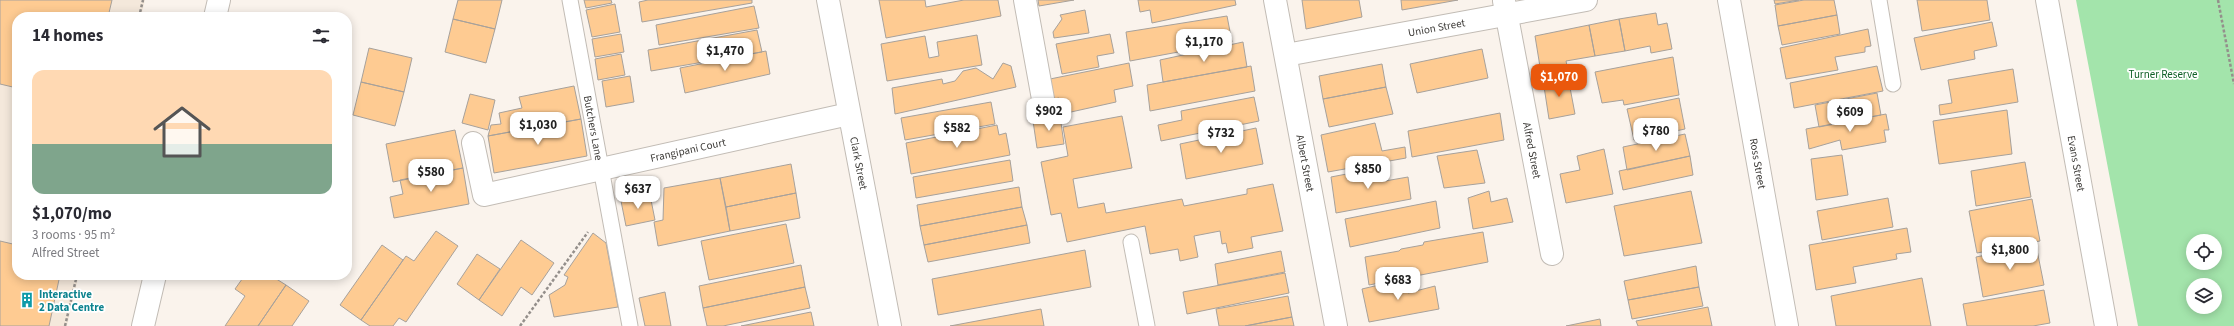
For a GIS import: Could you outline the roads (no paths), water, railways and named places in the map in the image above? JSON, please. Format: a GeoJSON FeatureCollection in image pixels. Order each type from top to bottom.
{"type":"FeatureCollection","features":[{"type":"Feature","properties":{"kind":"street"},"geometry":{"type":"LineString","coordinates":[[216,12],[219,0]]}},
{"type":"Feature","properties":{"kind":"street","name":"Clark Street"},"geometry":{"type":"LineString","coordinates":[[828,0],[890,326]]}},
{"type":"Feature","properties":{"kind":"street"},"geometry":{"type":"LineString","coordinates":[[1025,0],[1043,99]]}},
{"type":"Feature","properties":{"kind":"street","name":"Albert Street"},"geometry":{"type":"LineString","coordinates":[[1275,0],[1336,326]]}},
{"type":"Feature","properties":{"kind":"street","name":"Union Street"},"geometry":{"type":"LineString","coordinates":[[1286,55],[1505,7],[1586,0]]}},
{"type":"Feature","properties":{"kind":"street","name":"Ross Street"},"geometry":{"type":"LineString","coordinates":[[1729,0],[1787,326]]}},
{"type":"Feature","properties":{"kind":"street","name":"Evans Street"},"geometry":{"type":"LineString","coordinates":[[2047,0],[2106,326]]}},
{"type":"Feature","properties":{"kind":"street","name":"Alfred Street"},"geometry":{"type":"LineString","coordinates":[[1505,7],[1552,254]]}},
{"type":"Feature","properties":{"kind":"street","name":"Frangipani Court"},"geometry":{"type":"LineString","coordinates":[[473,143],[484,195],[849,114]]}},
{"type":"Feature","properties":{"kind":"street"},"geometry":{"type":"LineString","coordinates":[[143,326],[153,280]]}},
{"type":"Feature","properties":{"kind":"lane","name":"Butchers Lane"},"geometry":{"type":"LineString","coordinates":[[570,0],[603,169],[630,326]]}},
{"type":"Feature","properties":{"kind":"lane"},"geometry":{"type":"LineString","coordinates":[[1879,0],[1893,84]]}},
{"type":"Feature","properties":{"kind":"lane"},"geometry":{"type":"LineString","coordinates":[[1131,242],[1147,326]]}},
{"type":"Feature","properties":{"kind":"place","name":"Interactive 2 Data Centre"},"geometry":{"type":"Point","coordinates":[27,300]}},
{"type":"Feature","properties":{"kind":"park label","name":"Turner Reserve"},"geometry":{"type":"Point","coordinates":[2163,74]}}]}
